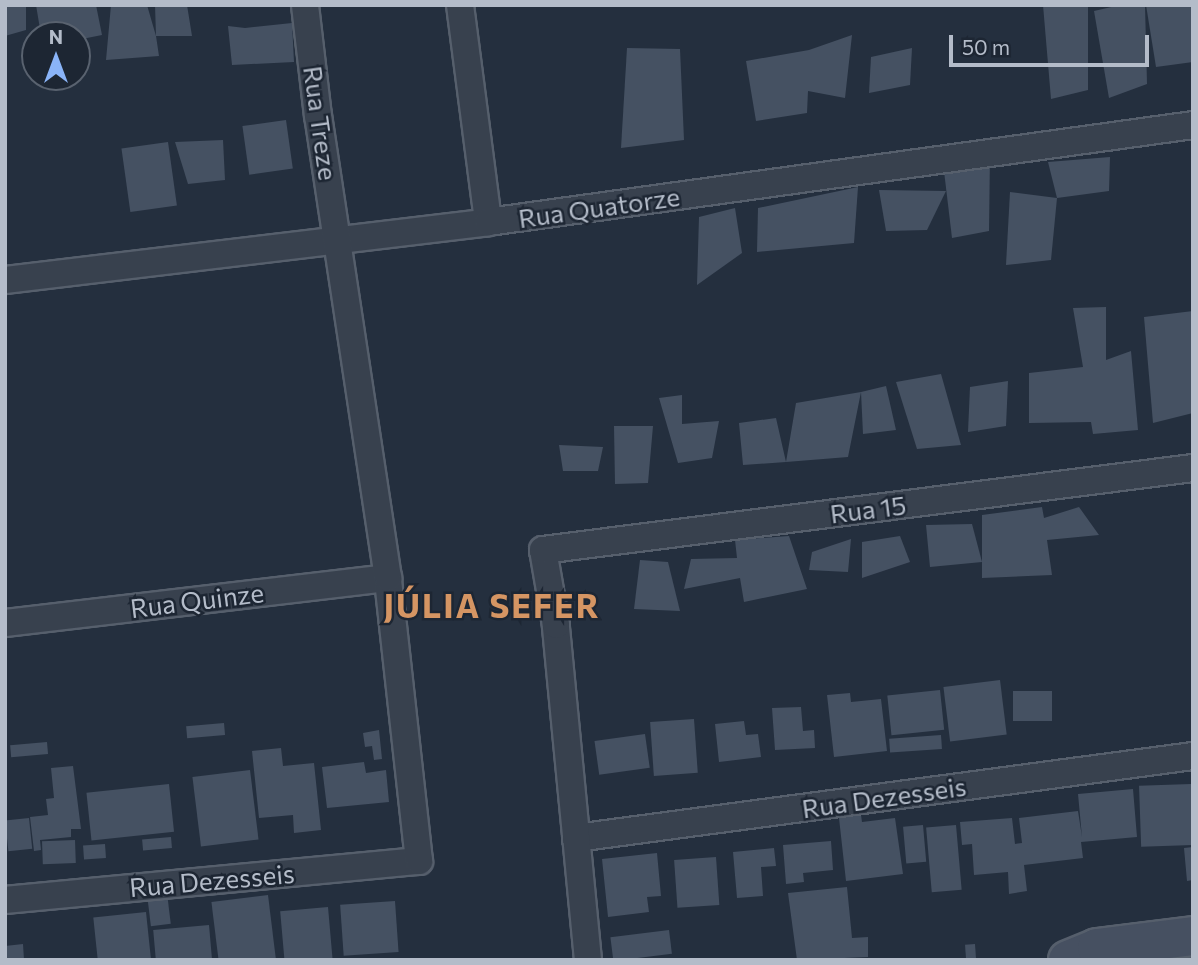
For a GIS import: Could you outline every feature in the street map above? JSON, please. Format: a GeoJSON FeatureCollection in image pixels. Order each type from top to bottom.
{"type":"FeatureCollection","features":[{"type":"Feature","properties":{"kind":"street","name":"Rua Treze"},"geometry":{"type":"LineString","coordinates":[[305,5],[318,116],[338,240]]}},
{"type":"Feature","properties":{"kind":"street"},"geometry":{"type":"LineString","coordinates":[[460,5],[488,222]]}},
{"type":"Feature","properties":{"kind":"street","name":"Rua Quatorze"},"geometry":{"type":"LineString","coordinates":[[5,280],[488,222],[1193,125]]}},
{"type":"Feature","properties":{"kind":"street"},"geometry":{"type":"LineString","coordinates":[[338,240],[388,578]]}},
{"type":"Feature","properties":{"kind":"street","name":"Rua 15"},"geometry":{"type":"LineString","coordinates":[[576,838],[556,625],[543,550],[1193,468]]}},
{"type":"Feature","properties":{"kind":"street","name":"Rua Quinze"},"geometry":{"type":"LineString","coordinates":[[5,623],[388,578]]}},
{"type":"Feature","properties":{"kind":"street","name":"Rua Dezesseis"},"geometry":{"type":"LineString","coordinates":[[5,900],[419,861],[388,578]]}},
{"type":"Feature","properties":{"kind":"street","name":"Rua Dezesseis"},"geometry":{"type":"LineString","coordinates":[[576,838],[1193,756]]}},
{"type":"Feature","properties":{"kind":"street"},"geometry":{"type":"LineString","coordinates":[[576,838],[588,960]]}},
{"type":"Feature","properties":{"kind":"street"},"geometry":{"type":"LineString","coordinates":[[1068,960],[1097,947],[1193,936]]}},
{"type":"Feature","properties":{"kind":"building"},"geometry":{"type":"Polygon","coordinates":[[[5,5],[26,5],[26,21],[21,21],[21,31],[5,36],[5,5]]]}},
{"type":"Feature","properties":{"kind":"building"},"geometry":{"type":"Polygon","coordinates":[[[36,5],[96,5],[102,35],[91,37],[91,21],[39,21],[36,5]]]}},
{"type":"Feature","properties":{"kind":"building"},"geometry":{"type":"Polygon","coordinates":[[[111,5],[147,5],[159,56],[106,60],[111,5]]]}},
{"type":"Feature","properties":{"kind":"building"},"geometry":{"type":"Polygon","coordinates":[[[155,5],[187,5],[192,36],[156,36],[155,5]]]}},
{"type":"Feature","properties":{"kind":"building"},"geometry":{"type":"Polygon","coordinates":[[[1043,5],[1088,5],[1088,90],[1051,99],[1043,5]]]}},
{"type":"Feature","properties":{"kind":"building"},"geometry":{"type":"Polygon","coordinates":[[[1120,5],[1145,5],[1147,84],[1109,98],[1094,11],[1120,5]]]}},
{"type":"Feature","properties":{"kind":"building"},"geometry":{"type":"Polygon","coordinates":[[[1146,5],[1193,5],[1193,62],[1156,67],[1146,5]]]}},
{"type":"Feature","properties":{"kind":"building"},"geometry":{"type":"Polygon","coordinates":[[[292,23],[294,62],[232,65],[228,26],[245,28],[292,23]]]}},
{"type":"Feature","properties":{"kind":"building"},"geometry":{"type":"Polygon","coordinates":[[[852,35],[845,98],[808,91],[807,113],[756,121],[746,61],[809,50],[852,35]]]}},
{"type":"Feature","properties":{"kind":"building"},"geometry":{"type":"Polygon","coordinates":[[[627,48],[680,49],[684,140],[621,148],[627,48]]]}},
{"type":"Feature","properties":{"kind":"building"},"geometry":{"type":"Polygon","coordinates":[[[912,48],[910,85],[869,93],[871,57],[912,48]]]}},
{"type":"Feature","properties":{"kind":"building"},"geometry":{"type":"Polygon","coordinates":[[[286,120],[293,169],[249,175],[242,126],[286,120]]]}},
{"type":"Feature","properties":{"kind":"building"},"geometry":{"type":"Polygon","coordinates":[[[223,140],[225,180],[188,184],[175,142],[223,140]]]}},
{"type":"Feature","properties":{"kind":"building"},"geometry":{"type":"Polygon","coordinates":[[[168,142],[177,205],[130,212],[121,149],[168,142]]]}},
{"type":"Feature","properties":{"kind":"building"},"geometry":{"type":"Polygon","coordinates":[[[990,153],[989,231],[952,238],[944,171],[990,153]]]}},
{"type":"Feature","properties":{"kind":"building"},"geometry":{"type":"Polygon","coordinates":[[[1110,157],[1109,191],[1057,198],[1048,162],[1110,157]]]}},
{"type":"Feature","properties":{"kind":"building"},"geometry":{"type":"Polygon","coordinates":[[[858,187],[854,243],[757,252],[758,208],[858,187]]]}},
{"type":"Feature","properties":{"kind":"building"},"geometry":{"type":"Polygon","coordinates":[[[879,190],[946,191],[927,230],[886,231],[879,190]]]}},
{"type":"Feature","properties":{"kind":"building"},"geometry":{"type":"Polygon","coordinates":[[[1010,192],[1057,198],[1051,260],[1006,265],[1010,192]]]}},
{"type":"Feature","properties":{"kind":"building"},"geometry":{"type":"Polygon","coordinates":[[[735,208],[742,253],[697,285],[699,217],[735,208]]]}},
{"type":"Feature","properties":{"kind":"building"},"geometry":{"type":"Polygon","coordinates":[[[1106,307],[1106,360],[1131,351],[1138,430],[1093,434],[1091,422],[1029,423],[1029,373],[1083,367],[1073,308],[1106,307]]]}},
{"type":"Feature","properties":{"kind":"building"},"geometry":{"type":"Polygon","coordinates":[[[1193,311],[1193,413],[1153,423],[1144,317],[1193,311]]]}},
{"type":"Feature","properties":{"kind":"building"},"geometry":{"type":"Polygon","coordinates":[[[941,374],[961,445],[917,449],[896,382],[941,374]]]}},
{"type":"Feature","properties":{"kind":"building"},"geometry":{"type":"Polygon","coordinates":[[[1008,381],[1006,426],[968,432],[970,387],[1008,381]]]}},
{"type":"Feature","properties":{"kind":"building"},"geometry":{"type":"Polygon","coordinates":[[[886,386],[896,430],[863,434],[861,392],[886,386]]]}},
{"type":"Feature","properties":{"kind":"building"},"geometry":{"type":"Polygon","coordinates":[[[861,392],[848,457],[786,462],[796,403],[861,392]]]}},
{"type":"Feature","properties":{"kind":"building"},"geometry":{"type":"Polygon","coordinates":[[[682,395],[682,424],[719,421],[712,458],[678,463],[659,398],[682,395]]]}},
{"type":"Feature","properties":{"kind":"building"},"geometry":{"type":"Polygon","coordinates":[[[776,418],[786,462],[743,465],[739,423],[776,418]]]}},
{"type":"Feature","properties":{"kind":"building"},"geometry":{"type":"Polygon","coordinates":[[[614,426],[653,426],[648,483],[615,484],[614,426]]]}},
{"type":"Feature","properties":{"kind":"building"},"geometry":{"type":"Polygon","coordinates":[[[559,445],[603,447],[598,471],[563,471],[559,445]]]}},
{"type":"Feature","properties":{"kind":"building"},"geometry":{"type":"Polygon","coordinates":[[[1042,507],[1044,518],[1079,507],[1099,535],[1047,540],[1052,575],[982,578],[982,515],[1042,507]]]}},
{"type":"Feature","properties":{"kind":"building"},"geometry":{"type":"Polygon","coordinates":[[[972,524],[982,562],[930,567],[926,525],[972,524]]]}},
{"type":"Feature","properties":{"kind":"building"},"geometry":{"type":"Polygon","coordinates":[[[789,536],[807,589],[744,602],[740,578],[684,589],[691,559],[737,558],[735,540],[789,536]]]}},
{"type":"Feature","properties":{"kind":"building"},"geometry":{"type":"Polygon","coordinates":[[[900,536],[910,562],[862,578],[862,542],[900,536]]]}},
{"type":"Feature","properties":{"kind":"building"},"geometry":{"type":"Polygon","coordinates":[[[851,539],[848,572],[809,570],[812,552],[851,539]]]}},
{"type":"Feature","properties":{"kind":"building"},"geometry":{"type":"Polygon","coordinates":[[[640,560],[668,562],[680,611],[634,609],[640,560]]]}},
{"type":"Feature","properties":{"kind":"building"},"geometry":{"type":"Polygon","coordinates":[[[1000,680],[1007,735],[950,742],[943,687],[1000,680]]]}},
{"type":"Feature","properties":{"kind":"building"},"geometry":{"type":"Polygon","coordinates":[[[940,690],[944,730],[891,735],[887,696],[940,690]]]}},
{"type":"Feature","properties":{"kind":"building"},"geometry":{"type":"Polygon","coordinates":[[[1013,691],[1052,691],[1052,721],[1013,721],[1013,691]]]}},
{"type":"Feature","properties":{"kind":"building"},"geometry":{"type":"Polygon","coordinates":[[[850,693],[851,702],[881,699],[887,751],[834,757],[827,695],[850,693]]]}},
{"type":"Feature","properties":{"kind":"building"},"geometry":{"type":"Polygon","coordinates":[[[801,707],[803,731],[814,730],[815,748],[775,750],[772,708],[801,707]]]}},
{"type":"Feature","properties":{"kind":"building"},"geometry":{"type":"Polygon","coordinates":[[[694,719],[698,773],[654,776],[650,722],[694,719]]]}},
{"type":"Feature","properties":{"kind":"building"},"geometry":{"type":"Polygon","coordinates":[[[744,721],[746,735],[758,734],[761,757],[719,762],[715,724],[744,721]]]}},
{"type":"Feature","properties":{"kind":"building"},"geometry":{"type":"Polygon","coordinates":[[[224,723],[225,735],[187,738],[186,726],[224,723]]]}},
{"type":"Feature","properties":{"kind":"building"},"geometry":{"type":"Polygon","coordinates":[[[379,730],[382,759],[374,760],[372,746],[365,747],[363,733],[379,730]]]}},
{"type":"Feature","properties":{"kind":"building"},"geometry":{"type":"Polygon","coordinates":[[[645,734],[650,768],[599,775],[594,741],[645,734]]]}},
{"type":"Feature","properties":{"kind":"building"},"geometry":{"type":"Polygon","coordinates":[[[941,735],[942,749],[890,753],[889,739],[941,735]]]}},
{"type":"Feature","properties":{"kind":"building"},"geometry":{"type":"Polygon","coordinates":[[[47,742],[48,754],[11,757],[10,745],[47,742]]]}},
{"type":"Feature","properties":{"kind":"building"},"geometry":{"type":"Polygon","coordinates":[[[281,748],[283,766],[314,763],[321,830],[294,833],[293,815],[259,818],[252,751],[281,748]]]}},
{"type":"Feature","properties":{"kind":"building"},"geometry":{"type":"Polygon","coordinates":[[[364,762],[366,773],[386,770],[389,802],[327,808],[322,767],[364,762]]]}},
{"type":"Feature","properties":{"kind":"building"},"geometry":{"type":"Polygon","coordinates":[[[73,766],[81,829],[71,829],[71,837],[40,840],[41,850],[34,851],[30,817],[48,815],[46,799],[54,798],[51,768],[73,766]]]}},
{"type":"Feature","properties":{"kind":"building"},"geometry":{"type":"Polygon","coordinates":[[[250,770],[259,839],[201,847],[192,777],[250,770]]]}},
{"type":"Feature","properties":{"kind":"building"},"geometry":{"type":"Polygon","coordinates":[[[169,784],[174,832],[91,840],[86,793],[169,784]]]}},
{"type":"Feature","properties":{"kind":"building"},"geometry":{"type":"Polygon","coordinates":[[[1191,784],[1193,845],[1141,847],[1139,786],[1191,784]]]}},
{"type":"Feature","properties":{"kind":"building"},"geometry":{"type":"Polygon","coordinates":[[[1133,789],[1137,837],[1081,842],[1083,858],[1024,865],[1027,891],[1009,894],[1008,872],[974,875],[972,844],[962,845],[960,822],[1012,818],[1015,844],[1022,843],[1019,818],[1078,811],[1082,837],[1078,794],[1133,789]]]}},
{"type":"Feature","properties":{"kind":"building"},"geometry":{"type":"Polygon","coordinates":[[[861,815],[862,822],[895,818],[903,874],[846,881],[839,818],[861,815]]]}},
{"type":"Feature","properties":{"kind":"building"},"geometry":{"type":"Polygon","coordinates":[[[29,818],[32,849],[8,851],[5,821],[29,818]]]}},
{"type":"Feature","properties":{"kind":"building"},"geometry":{"type":"Polygon","coordinates":[[[923,825],[926,862],[906,864],[903,827],[923,825]]]}},
{"type":"Feature","properties":{"kind":"building"},"geometry":{"type":"Polygon","coordinates":[[[956,825],[962,890],[932,892],[926,828],[956,825]]]}},
{"type":"Feature","properties":{"kind":"building"},"geometry":{"type":"Polygon","coordinates":[[[171,837],[172,848],[143,850],[142,840],[171,837]]]}},
{"type":"Feature","properties":{"kind":"building"},"geometry":{"type":"Polygon","coordinates":[[[75,840],[76,863],[43,864],[42,841],[75,840]]]}},
{"type":"Feature","properties":{"kind":"building"},"geometry":{"type":"Polygon","coordinates":[[[831,841],[833,870],[803,873],[804,882],[786,884],[783,845],[831,841]]]}},
{"type":"Feature","properties":{"kind":"building"},"geometry":{"type":"Polygon","coordinates":[[[105,844],[106,858],[84,860],[83,846],[105,844]]]}},
{"type":"Feature","properties":{"kind":"building"},"geometry":{"type":"Polygon","coordinates":[[[1193,847],[1193,880],[1187,881],[1184,848],[1193,847]]]}},
{"type":"Feature","properties":{"kind":"building"},"geometry":{"type":"Polygon","coordinates":[[[774,848],[776,866],[761,867],[763,896],[737,898],[733,852],[774,848]]]}},
{"type":"Feature","properties":{"kind":"building"},"geometry":{"type":"Polygon","coordinates":[[[657,853],[661,896],[647,897],[649,912],[608,917],[602,859],[657,853]]]}},
{"type":"Feature","properties":{"kind":"building"},"geometry":{"type":"Polygon","coordinates":[[[716,857],[719,905],[677,908],[674,860],[716,857]]]}},
{"type":"Feature","properties":{"kind":"building"},"geometry":{"type":"Polygon","coordinates":[[[847,887],[852,938],[868,937],[868,957],[797,960],[788,893],[847,887]]]}},
{"type":"Feature","properties":{"kind":"building"},"geometry":{"type":"Polygon","coordinates":[[[167,893],[171,924],[151,926],[147,895],[167,893]]]}},
{"type":"Feature","properties":{"kind":"building"},"geometry":{"type":"Polygon","coordinates":[[[268,895],[276,960],[219,960],[211,902],[268,895]]]}},
{"type":"Feature","properties":{"kind":"building"},"geometry":{"type":"Polygon","coordinates":[[[395,901],[399,952],[344,956],[340,905],[395,901]]]}},
{"type":"Feature","properties":{"kind":"building"},"geometry":{"type":"Polygon","coordinates":[[[328,907],[333,959],[284,960],[280,911],[328,907]]]}},
{"type":"Feature","properties":{"kind":"building"},"geometry":{"type":"Polygon","coordinates":[[[146,912],[151,960],[98,960],[93,918],[146,912]]]}},
{"type":"Feature","properties":{"kind":"building"},"geometry":{"type":"Polygon","coordinates":[[[209,925],[212,960],[156,960],[153,930],[209,925]]]}},
{"type":"Feature","properties":{"kind":"building"},"geometry":{"type":"Polygon","coordinates":[[[669,930],[672,954],[613,960],[610,937],[669,930]]]}},
{"type":"Feature","properties":{"kind":"building"},"geometry":{"type":"Polygon","coordinates":[[[23,944],[24,960],[5,960],[5,946],[23,944]]]}},
{"type":"Feature","properties":{"kind":"building"},"geometry":{"type":"Polygon","coordinates":[[[975,944],[976,960],[966,960],[965,945],[975,944]]]}},
{"type":"Feature","properties":{"kind":"district","name":"JÚLIA SEFER"},"geometry":{"type":"Point","coordinates":[492,605]}}]}
